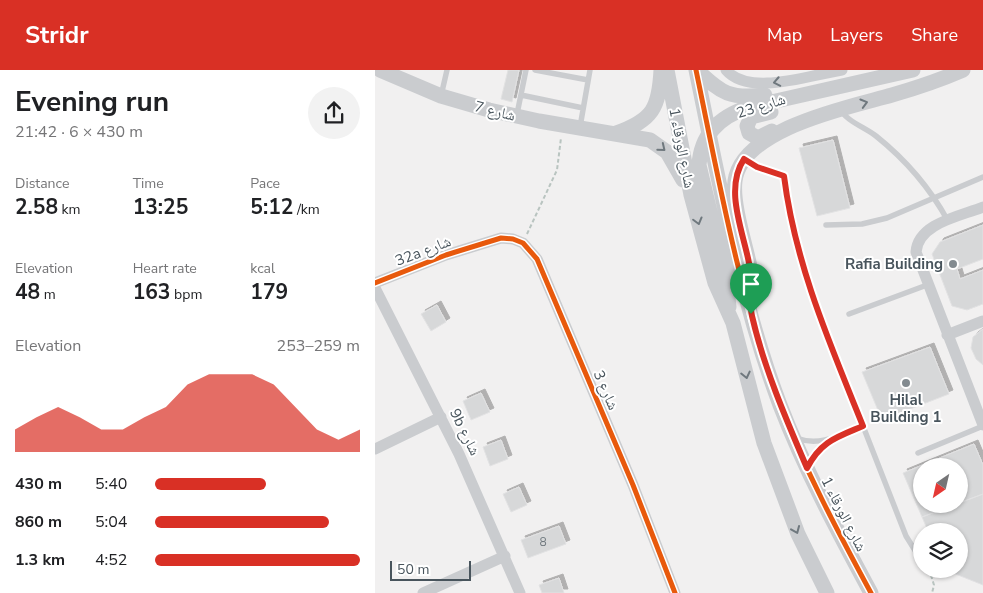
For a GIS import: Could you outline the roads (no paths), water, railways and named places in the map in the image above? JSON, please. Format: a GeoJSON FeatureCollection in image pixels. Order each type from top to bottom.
{"type":"FeatureCollection","features":[{"type":"Feature","properties":{"kind":"street","name":"شارع 7"},"geometry":{"type":"LineString","coordinates":[[380,70],[441,96],[517,117],[642,138],[662,147],[672,158],[691,195]]}},
{"type":"Feature","properties":{"kind":"street"},"geometry":{"type":"LineString","coordinates":[[616,133],[635,126],[652,111],[659,99],[661,70]]}},
{"type":"Feature","properties":{"kind":"street","name":"شارع الورقاء 1"},"geometry":{"type":"LineString","coordinates":[[667,70],[691,195],[715,283],[729,313],[764,443],[792,520],[825,591]]}},
{"type":"Feature","properties":{"kind":"street"},"geometry":{"type":"LineString","coordinates":[[697,70],[713,86],[731,95],[745,97],[773,94],[797,95]]}},
{"type":"Feature","properties":{"kind":"street","name":"شارع الورقاء 1"},"geometry":{"type":"LineString","coordinates":[[697,70],[708,134],[751,314],[780,405],[807,468],[871,593]]}},
{"type":"Feature","properties":{"kind":"street"},"geometry":{"type":"LineString","coordinates":[[725,70],[738,80],[757,85],[813,73],[842,70]]}},
{"type":"Feature","properties":{"kind":"street","name":"شارع 23"},"geometry":{"type":"LineString","coordinates":[[729,313],[726,279],[699,164],[702,146],[708,134],[723,119],[740,110],[797,95],[872,80],[910,70]]}},
{"type":"Feature","properties":{"kind":"street","name":"شارع 23"},"geometry":{"type":"LineString","coordinates":[[751,314],[751,274],[735,188],[737,173],[744,159],[777,134],[824,113],[911,90],[963,70]]}},
{"type":"Feature","properties":{"kind":"street"},"geometry":{"type":"LineString","coordinates":[[824,113],[806,115],[790,120],[761,138],[754,137],[747,130],[747,123],[755,116],[825,98],[872,80]]}},
{"type":"Feature","properties":{"kind":"street"},"geometry":{"type":"LineString","coordinates":[[982,421],[917,258],[917,241],[925,232],[983,207]]}},
{"type":"Feature","properties":{"kind":"street","name":"شارع 3"},"geometry":{"type":"LineString","coordinates":[[480,245],[501,238],[513,239],[523,243],[535,254],[633,485],[675,593]]}},
{"type":"Feature","properties":{"kind":"street","name":"شارع 3"},"geometry":{"type":"LineString","coordinates":[[480,245],[498,244],[514,246],[528,254],[542,269]]}},
{"type":"Feature","properties":{"kind":"street","name":"32a شارع"},"geometry":{"type":"LineString","coordinates":[[375,283],[446,255],[480,245]]}},
{"type":"Feature","properties":{"kind":"street","name":"9b شارع"},"geometry":{"type":"LineString","coordinates":[[375,288],[441,417],[520,593]]}},
{"type":"Feature","properties":{"kind":"street"},"geometry":{"type":"LineString","coordinates":[[947,335],[983,321]]}},
{"type":"Feature","properties":{"kind":"street"},"geometry":{"type":"LineString","coordinates":[[375,449],[441,417]]}},
{"type":"Feature","properties":{"kind":"street"},"geometry":{"type":"LineString","coordinates":[[423,593],[505,556]]}},
{"type":"Feature","properties":{"kind":"lane"},"geometry":{"type":"LineString","coordinates":[[441,96],[447,70]]}},
{"type":"Feature","properties":{"kind":"lane"},"geometry":{"type":"LineString","coordinates":[[517,117],[527,70]]}},
{"type":"Feature","properties":{"kind":"lane"},"geometry":{"type":"LineString","coordinates":[[535,70],[588,80]]}},
{"type":"Feature","properties":{"kind":"lane"},"geometry":{"type":"LineString","coordinates":[[580,128],[590,70]]}},
{"type":"Feature","properties":{"kind":"lane"},"geometry":{"type":"LineString","coordinates":[[521,95],[583,108]]}},
{"type":"Feature","properties":{"kind":"lane"},"geometry":{"type":"LineString","coordinates":[[841,109],[845,117],[867,129],[899,155],[935,198],[948,221]]}},
{"type":"Feature","properties":{"kind":"lane"},"geometry":{"type":"LineString","coordinates":[[784,176],[791,222],[802,266],[906,536],[913,547]]}},
{"type":"Feature","properties":{"kind":"lane"},"geometry":{"type":"LineString","coordinates":[[826,224],[848,225],[873,222],[983,177]]}},
{"type":"Feature","properties":{"kind":"lane"},"geometry":{"type":"LineString","coordinates":[[849,314],[927,285]]}},
{"type":"Feature","properties":{"kind":"lane"},"geometry":{"type":"LineString","coordinates":[[918,453],[982,421]]}},
{"type":"Feature","properties":{"kind":"lane"},"geometry":{"type":"LineString","coordinates":[[794,437],[810,441],[827,440],[863,426]]}},
{"type":"Feature","properties":{"kind":"lane"},"geometry":{"type":"LineString","coordinates":[[807,468],[827,440]]}},
{"type":"Feature","properties":{"kind":"place","name":"Rafia Building"},"geometry":{"type":"Point","coordinates":[953,264]}},
{"type":"Feature","properties":{"kind":"place","name":"Hilal Building 1"},"geometry":{"type":"Point","coordinates":[906,383]}}]}
